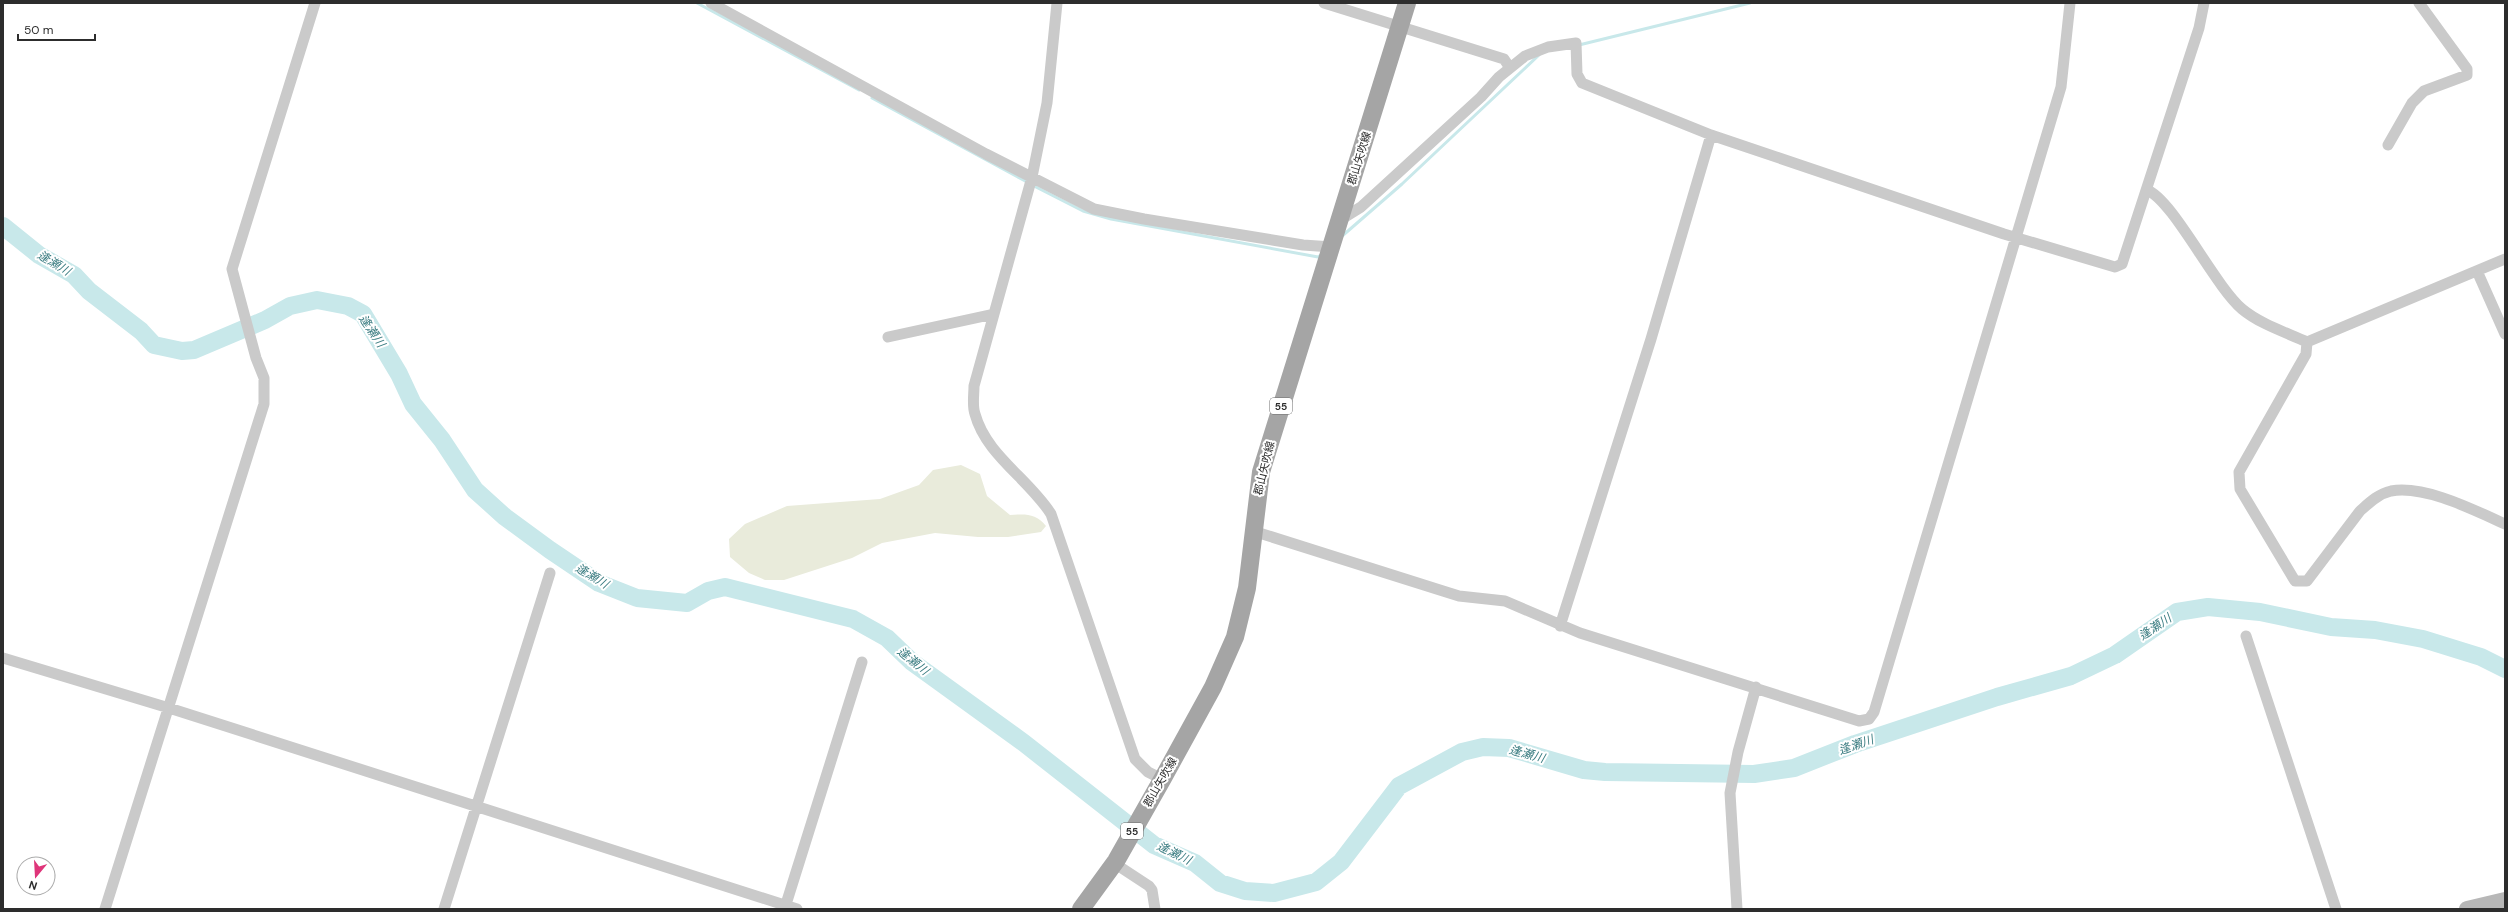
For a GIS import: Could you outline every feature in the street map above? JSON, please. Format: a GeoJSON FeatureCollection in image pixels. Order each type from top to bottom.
{"type":"FeatureCollection","features":[{"type":"Feature","properties":{"kind":"main road","name":"郡山矢吹線"},"geometry":{"type":"LineString","coordinates":[[1081,909],[1115,862],[1162,779],[1213,687],[1235,637],[1243,610],[1261,472],[1407,3]]}},
{"type":"Feature","properties":{"kind":"main road"},"geometry":{"type":"LineString","coordinates":[[2467,909],[2505,900]]}},
{"type":"Feature","properties":{"kind":"street"},"geometry":{"type":"LineString","coordinates":[[105,909],[264,404],[264,378],[232,269],[315,3]]}},
{"type":"Feature","properties":{"kind":"street"},"geometry":{"type":"LineString","coordinates":[[711,3],[1094,209],[1151,221],[1303,245],[1332,247]]}},
{"type":"Feature","properties":{"kind":"street"},"geometry":{"type":"LineString","coordinates":[[1057,3],[1047,103],[1032,177],[974,386],[974,413],[994,448],[1043,501],[1051,514],[1135,759],[1148,772],[1162,779]]}},
{"type":"Feature","properties":{"kind":"street"},"geometry":{"type":"LineString","coordinates":[[1324,3],[1504,59],[1510,68]]}},
{"type":"Feature","properties":{"kind":"street"},"geometry":{"type":"LineString","coordinates":[[1253,531],[1459,596],[1505,601],[1525,607],[1560,626],[1756,687],[1859,721],[1864,721],[1872,716],[2017,238],[2061,87],[2070,3]]}},
{"type":"Feature","properties":{"kind":"street"},"geometry":{"type":"LineString","coordinates":[[1340,220],[1361,207],[1510,68],[1525,56],[1533,52],[1576,43],[1577,74],[1582,83],[1710,135],[2017,238],[2112,267],[2120,266],[2122,264],[2147,190],[2199,28],[2204,3]]}},
{"type":"Feature","properties":{"kind":"street"},"geometry":{"type":"LineString","coordinates":[[2388,145],[2412,103],[2424,91],[2467,75],[2467,69],[2419,3]]}},
{"type":"Feature","properties":{"kind":"street"},"geometry":{"type":"LineString","coordinates":[[1560,626],[1651,339],[1710,135]]}},
{"type":"Feature","properties":{"kind":"street"},"geometry":{"type":"LineString","coordinates":[[2147,190],[2152,192],[2166,206],[2228,294],[2241,308],[2255,319],[2307,342],[2505,259]]}},
{"type":"Feature","properties":{"kind":"street"},"geometry":{"type":"LineString","coordinates":[[2477,271],[2505,334]]}},
{"type":"Feature","properties":{"kind":"street"},"geometry":{"type":"LineString","coordinates":[[888,337],[994,314]]}},
{"type":"Feature","properties":{"kind":"street"},"geometry":{"type":"LineString","coordinates":[[2307,342],[2306,354],[2249,453],[2238,477],[2240,489],[2295,581],[2307,580],[2360,511],[2370,501],[2390,491],[2414,492],[2434,496],[2465,506],[2505,524]]}},
{"type":"Feature","properties":{"kind":"street"},"geometry":{"type":"LineString","coordinates":[[444,909],[550,573]]}},
{"type":"Feature","properties":{"kind":"street"},"geometry":{"type":"LineString","coordinates":[[2246,636],[2336,909]]}},
{"type":"Feature","properties":{"kind":"street"},"geometry":{"type":"LineString","coordinates":[[3,658],[169,708],[476,808],[786,907],[797,909]]}},
{"type":"Feature","properties":{"kind":"street"},"geometry":{"type":"LineString","coordinates":[[786,907],[862,662]]}},
{"type":"Feature","properties":{"kind":"street"},"geometry":{"type":"LineString","coordinates":[[1737,909],[1730,793],[1738,752],[1756,687]]}},
{"type":"Feature","properties":{"kind":"street"},"geometry":{"type":"LineString","coordinates":[[1115,862],[1149,886],[1152,890],[1155,909]]}},
{"type":"Feature","properties":{"kind":"green space"},"geometry":{"type":"Polygon","coordinates":[[[961,465],[980,474],[987,496],[1010,515],[1030,515],[1038,519],[1046,526],[1041,532],[1008,537],[978,537],[935,533],[882,543],[852,558],[784,580],[765,580],[749,573],[730,557],[729,539],[745,524],[787,506],[880,499],[919,485],[933,470],[961,465]]]}},
{"type":"Feature","properties":{"kind":"waterway"},"geometry":{"type":"LineString","coordinates":[[697,3],[859,90]]}},
{"type":"Feature","properties":{"kind":"waterway"},"geometry":{"type":"LineString","coordinates":[[1579,45],[1750,3]]}},
{"type":"Feature","properties":{"kind":"waterway"},"geometry":{"type":"LineString","coordinates":[[1341,237],[1402,184],[1539,55]]}},
{"type":"Feature","properties":{"kind":"waterway"},"geometry":{"type":"LineString","coordinates":[[872,98],[1027,182]]}},
{"type":"Feature","properties":{"kind":"waterway"},"geometry":{"type":"LineString","coordinates":[[1032,185],[1083,211],[1111,219],[1318,257],[1321,255]]}},
{"type":"Feature","properties":{"kind":"waterway","name":"逢瀬川"},"geometry":{"type":"LineString","coordinates":[[3,226],[39,255],[74,275],[89,291],[141,331],[154,345],[182,351],[194,350],[265,320],[290,306],[317,300],[348,306],[363,314],[399,374],[413,404],[442,440],[475,490],[505,517],[599,583],[637,598],[687,603],[708,591],[725,587],[853,619],[887,638],[912,662],[1024,743],[1154,845],[1195,863],[1220,883],[1245,891],[1274,893],[1316,882],[1341,862],[1399,786],[1462,752],[1483,747],[1509,748],[1584,770],[1605,772],[1754,774],[1794,768],[1855,744],[1997,697],[2071,676],[2115,655],[2177,612],[2208,607],[2260,612],[2331,627],[2375,630],[2423,639],[2481,657],[2505,669]]}}]}
